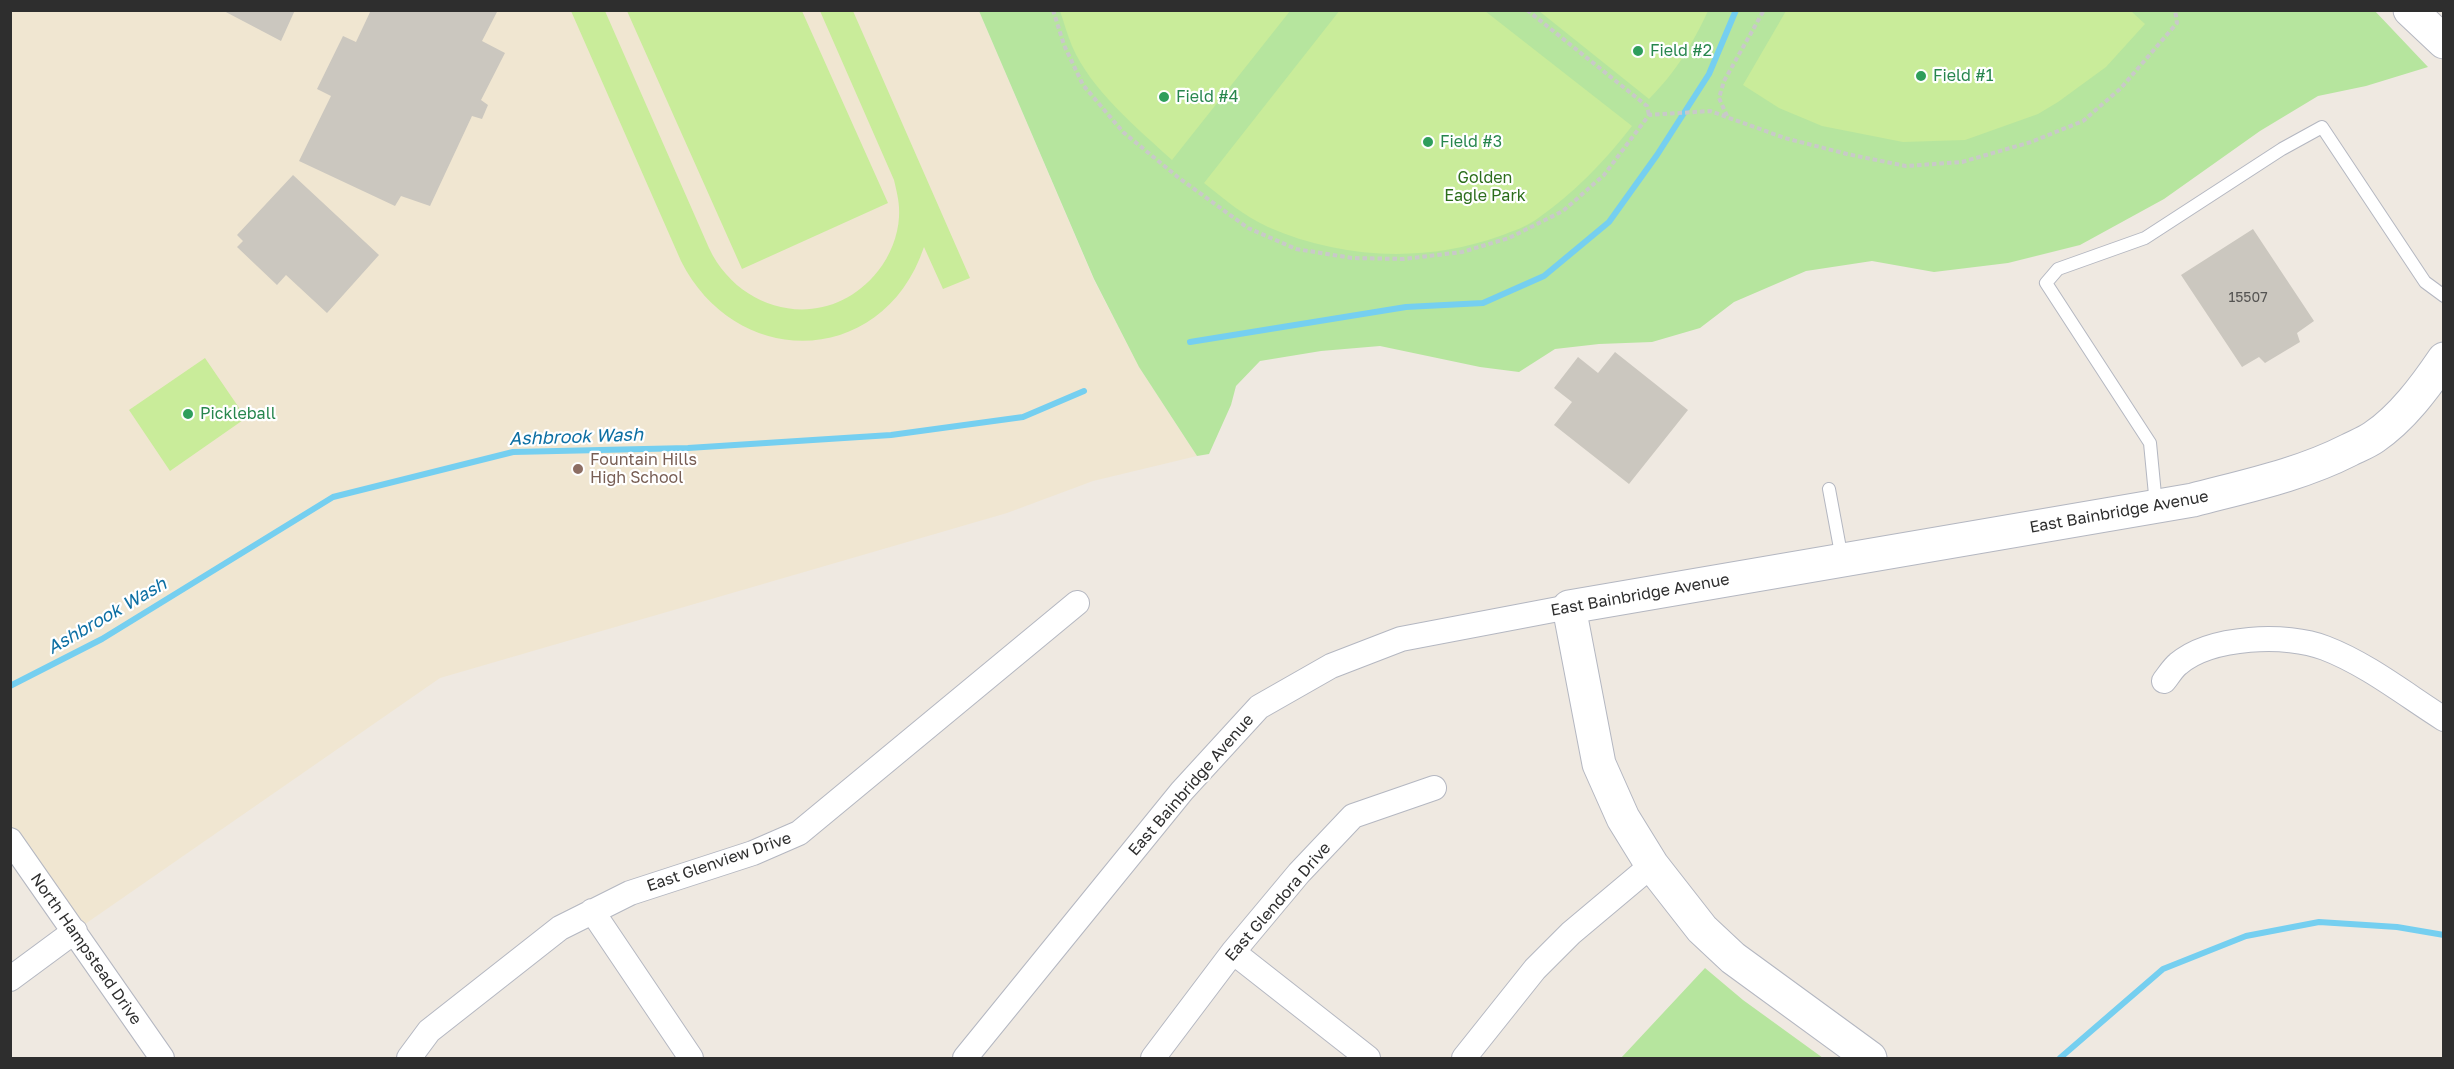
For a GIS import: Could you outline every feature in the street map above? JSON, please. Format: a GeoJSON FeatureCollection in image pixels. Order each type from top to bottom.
{"type":"FeatureCollection","features":[{"type":"Feature","properties":{"kind":"street"},"geometry":{"type":"LineString","coordinates":[[2410,10],[2444,42]]}},
{"type":"Feature","properties":{"kind":"street","name":"East Bainbridge Avenue"},"geometry":{"type":"LineString","coordinates":[[965,1059],[1182,790],[1258,707],[1330,666],[1401,639],[1569,607],[2193,500],[2285,476],[2330,459],[2374,437],[2404,410],[2427,384],[2444,359]]}},
{"type":"Feature","properties":{"kind":"street","name":"East Glenview Drive"},"geometry":{"type":"LineString","coordinates":[[409,1059],[429,1031],[560,928],[630,893],[753,853],[800,833],[1077,603]]}},
{"type":"Feature","properties":{"kind":"street"},"geometry":{"type":"LineString","coordinates":[[1569,607],[1599,764],[1623,818],[1652,866],[1702,928],[1733,958],[1870,1059]]}},
{"type":"Feature","properties":{"kind":"street"},"geometry":{"type":"LineString","coordinates":[[2164,681],[2178,664],[2196,652],[2241,640],[2281,639],[2324,647],[2354,662],[2444,719]]}},
{"type":"Feature","properties":{"kind":"street","name":"East Glendora Drive"},"geometry":{"type":"LineString","coordinates":[[1154,1059],[1233,952],[1299,873],[1353,816],[1434,788]]}},
{"type":"Feature","properties":{"kind":"street","name":"North Hampstead Drive"},"geometry":{"type":"LineString","coordinates":[[10,840],[162,1059]]}},
{"type":"Feature","properties":{"kind":"street"},"geometry":{"type":"LineString","coordinates":[[1464,1059],[1535,969],[1571,933],[1652,866]]}},
{"type":"Feature","properties":{"kind":"street"},"geometry":{"type":"LineString","coordinates":[[592,911],[691,1059]]}},
{"type":"Feature","properties":{"kind":"street"},"geometry":{"type":"LineString","coordinates":[[10,979],[75,931]]}},
{"type":"Feature","properties":{"kind":"street"},"geometry":{"type":"LineString","coordinates":[[1233,952],[1368,1059]]}},
{"type":"Feature","properties":{"kind":"lane"},"geometry":{"type":"LineString","coordinates":[[2157,506],[2150,443],[2046,284],[2058,269],[2145,238],[2282,149],[2322,127],[2425,282],[2444,296]]}},
{"type":"Feature","properties":{"kind":"lane"},"geometry":{"type":"LineString","coordinates":[[1829,489],[1842,560]]}},
{"type":"Feature","properties":{"kind":"path"},"geometry":{"type":"LineString","coordinates":[[1053,10],[1064,45],[1083,85],[1123,132],[1179,178],[1248,228],[1296,249],[1352,258],[1404,259],[1462,252],[1509,238],[1563,211],[1604,175],[1649,115],[1710,111],[1785,138],[1905,166],[1962,162],[2031,142],[2083,121],[2121,88],[2177,23],[2175,10]]}},
{"type":"Feature","properties":{"kind":"path"},"geometry":{"type":"LineString","coordinates":[[1527,10],[1647,106],[1649,115]]}},
{"type":"Feature","properties":{"kind":"path"},"geometry":{"type":"LineString","coordinates":[[1728,117],[1719,98],[1724,81],[1764,10]]}},
{"type":"Feature","properties":{"kind":"shaded area","name":"Fountain Hills High School"},"geometry":{"type":"Polygon","coordinates":[[[10,11],[979,11],[1094,280],[1139,367],[1197,456],[1093,481],[1007,513],[440,678],[75,931],[11,840],[10,11]]]}},
{"type":"Feature","properties":{"kind":"green space","name":"Field #4"},"geometry":{"type":"Polygon","coordinates":[[[1060,10],[1290,11],[1172,160],[1116,108],[1091,78],[1072,46],[1060,10]]]}},
{"type":"Feature","properties":{"kind":"green space","name":"Field #3"},"geometry":{"type":"Polygon","coordinates":[[[1340,10],[1485,11],[1632,126],[1588,176],[1551,209],[1524,227],[1471,245],[1413,253],[1383,254],[1324,246],[1268,227],[1242,212],[1204,183],[1340,10]]]}},
{"type":"Feature","properties":{"kind":"green space","name":"Golden Eagle Park"},"geometry":{"type":"Polygon","coordinates":[[[2374,10],[2428,67],[2366,86],[2318,96],[2260,131],[2164,199],[2080,245],[2008,263],[1934,272],[1872,261],[1806,271],[1734,302],[1700,328],[1652,342],[1599,344],[1555,349],[1519,372],[1480,367],[1380,346],[1321,351],[1260,361],[1236,386],[1231,405],[1209,454],[1197,456],[1139,367],[1094,279],[979,11],[2374,10]]]}},
{"type":"Feature","properties":{"kind":"green space"},"geometry":{"type":"Polygon","coordinates":[[[571,11],[605,11],[709,248],[723,271],[742,289],[764,302],[787,308],[811,309],[835,303],[858,291],[878,271],[886,259],[893,246],[898,224],[899,203],[894,180],[820,11],[853,11],[970,278],[943,289],[924,247],[904,287],[877,315],[844,333],[808,341],[772,337],[737,323],[706,297],[681,261],[571,11]]]}},
{"type":"Feature","properties":{"kind":"green space"},"geometry":{"type":"Polygon","coordinates":[[[627,11],[802,11],[888,203],[742,269],[627,11]]]}},
{"type":"Feature","properties":{"kind":"green space","name":"Field #2"},"geometry":{"type":"Polygon","coordinates":[[[1539,11],[1708,11],[1683,58],[1649,99],[1539,11]]]}},
{"type":"Feature","properties":{"kind":"green space","name":"Field #1"},"geometry":{"type":"Polygon","coordinates":[[[1786,11],[2131,11],[2145,24],[2106,67],[2038,114],[1965,140],[1903,142],[1822,126],[1779,108],[1743,85],[1786,11]]]}},
{"type":"Feature","properties":{"kind":"green space","name":"Pickleball"},"geometry":{"type":"Polygon","coordinates":[[[205,358],[246,418],[170,471],[129,410],[205,358]]]}},
{"type":"Feature","properties":{"kind":"green space"},"geometry":{"type":"Polygon","coordinates":[[[1705,968],[1743,1000],[1823,1058],[1621,1058],[1705,968]]]}},
{"type":"Feature","properties":{"kind":"building"},"geometry":{"type":"Polygon","coordinates":[[[222,10],[295,10],[281,41],[222,10]]]}},
{"type":"Feature","properties":{"kind":"building"},"geometry":{"type":"Polygon","coordinates":[[[371,10],[498,10],[482,41],[505,53],[481,100],[488,105],[482,119],[472,116],[430,206],[401,196],[395,206],[299,161],[331,96],[317,89],[343,36],[356,42],[371,10]]]}},
{"type":"Feature","properties":{"kind":"building"},"geometry":{"type":"Polygon","coordinates":[[[293,175],[379,255],[327,313],[286,275],[277,285],[237,247],[243,241],[237,235],[293,175]]]}},
{"type":"Feature","properties":{"kind":"building"},"geometry":{"type":"Polygon","coordinates":[[[2253,229],[2314,321],[2297,333],[2300,342],[2265,363],[2259,357],[2242,367],[2181,275],[2253,229]]]}},
{"type":"Feature","properties":{"kind":"building"},"geometry":{"type":"Polygon","coordinates":[[[1615,352],[1688,410],[1629,484],[1554,425],[1572,402],[1554,388],[1578,357],[1598,373],[1615,352]]]}},
{"type":"Feature","properties":{"kind":"waterway"},"geometry":{"type":"LineString","coordinates":[[1190,342],[1406,307],[1483,303],[1544,276],[1609,222],[1657,155],[1709,74],[1736,10]]}},
{"type":"Feature","properties":{"kind":"waterway","name":"Ashbrook Wash"},"geometry":{"type":"LineString","coordinates":[[10,686],[102,639],[333,497],[513,452],[688,448],[891,435],[1023,417],[1084,391]]}},
{"type":"Feature","properties":{"kind":"waterway"},"geometry":{"type":"LineString","coordinates":[[2060,1058],[2163,969],[2246,936],[2319,922],[2397,927],[2444,935]]}},
{"type":"Feature","properties":{"kind":"place","name":"Field #2"},"geometry":{"type":"Point","coordinates":[1638,51]}},
{"type":"Feature","properties":{"kind":"place","name":"Field #1"},"geometry":{"type":"Point","coordinates":[1921,76]}},
{"type":"Feature","properties":{"kind":"place","name":"Field #4"},"geometry":{"type":"Point","coordinates":[1164,97]}},
{"type":"Feature","properties":{"kind":"place","name":"Field #3"},"geometry":{"type":"Point","coordinates":[1428,142]}},
{"type":"Feature","properties":{"kind":"place","name":"Pickleball"},"geometry":{"type":"Point","coordinates":[188,414]}},
{"type":"Feature","properties":{"kind":"place","name":"Fountain Hills High School"},"geometry":{"type":"Point","coordinates":[578,469]}}]}
